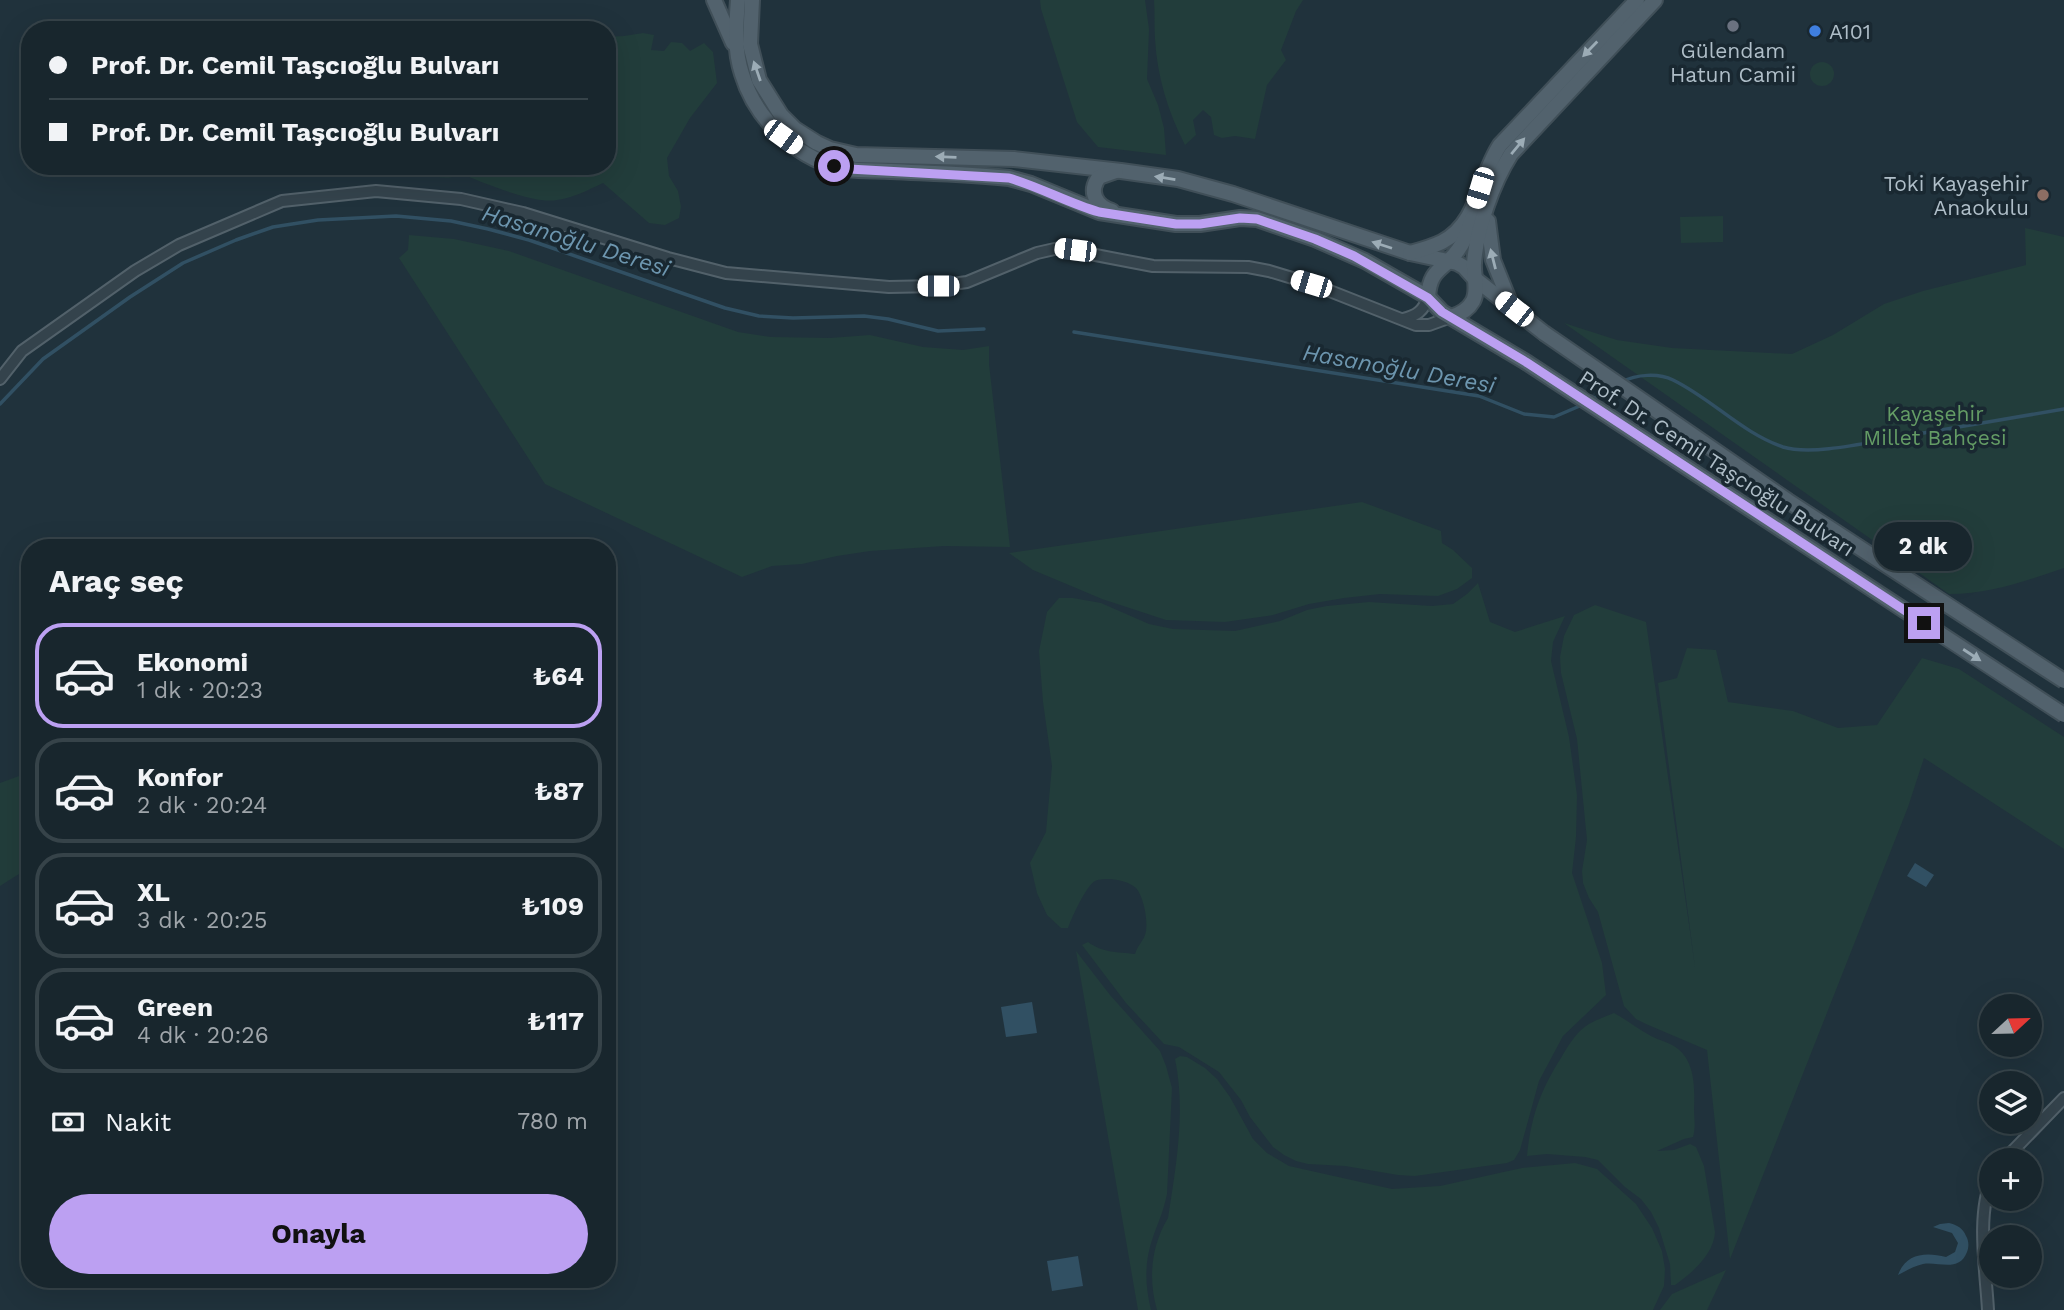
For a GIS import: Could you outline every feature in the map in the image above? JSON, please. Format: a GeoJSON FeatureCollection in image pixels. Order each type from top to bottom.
{"type":"FeatureCollection","features":[{"type":"Feature","properties":{"kind":"main road"},"geometry":{"type":"LineString","coordinates":[[714,0],[737,52]]}},
{"type":"Feature","properties":{"kind":"main road"},"geometry":{"type":"LineString","coordinates":[[738,0],[737,52],[748,92],[765,118],[783,137],[819,161],[849,169],[1009,178],[1031,184],[1086,209],[1145,220],[1200,224],[1240,218],[1257,219],[1343,250],[1428,298],[1436,308],[1451,317],[1467,309],[1472,303],[1476,286],[1474,278],[1482,204],[1491,158],[1500,145],[1637,0]]}},
{"type":"Feature","properties":{"kind":"main road"},"geometry":{"type":"LineString","coordinates":[[752,0],[750,44],[759,80],[781,115],[817,143],[856,155],[1014,159],[1178,179],[1233,194],[1410,253],[1464,267],[1474,278]]}},
{"type":"Feature","properties":{"kind":"main road"},"geometry":{"type":"LineString","coordinates":[[1428,298],[1432,277],[1459,249],[1511,154],[1655,0]]}},
{"type":"Feature","properties":{"kind":"main road"},"geometry":{"type":"LineString","coordinates":[[1121,170],[1097,179],[1094,197],[1102,207],[1145,220]]}},
{"type":"Feature","properties":{"kind":"main road"},"geometry":{"type":"LineString","coordinates":[[1410,253],[1446,240],[1482,204]]}},
{"type":"Feature","properties":{"kind":"main road"},"geometry":{"type":"LineString","coordinates":[[1482,204],[1493,260],[1514,309]]}},
{"type":"Feature","properties":{"kind":"main road","name":"Prof. Dr. Cemil Taşcıoğlu Bulvarı"},"geometry":{"type":"LineString","coordinates":[[1474,278],[1544,333],[1788,501],[2064,681]]}},
{"type":"Feature","properties":{"kind":"main road","name":"Prof. Dr. Cemil Taşcıoğlu Bulvarı"},"geometry":{"type":"LineString","coordinates":[[1451,317],[1526,362],[2064,715]]}},
{"type":"Feature","properties":{"kind":"street"},"geometry":{"type":"LineString","coordinates":[[0,379],[22,351],[135,271],[179,245],[282,201],[376,191],[461,200],[523,213],[726,273],[888,287],[938,286],[967,282],[1037,253],[1059,248],[1153,266],[1236,266],[1269,271],[1311,284],[1420,326],[1451,317]]}},
{"type":"Feature","properties":{"kind":"street"},"geometry":{"type":"LineString","coordinates":[[1403,319],[1419,313],[1428,298]]}},
{"type":"Feature","properties":{"kind":"street"},"geometry":{"type":"LineString","coordinates":[[2016,1148],[2064,1098]]}},
{"type":"Feature","properties":{"kind":"street"},"geometry":{"type":"LineString","coordinates":[[1983,1211],[1988,1310]]}},
{"type":"Feature","properties":{"kind":"green space"},"geometry":{"type":"Polygon","coordinates":[[[1040,0],[1145,0],[1149,29],[1147,79],[1164,128],[1166,155],[1098,147],[1077,122],[1040,0]]]}},
{"type":"Feature","properties":{"kind":"green space"},"geometry":{"type":"Polygon","coordinates":[[[1154,0],[1303,0],[1281,50],[1286,60],[1267,85],[1255,139],[1235,136],[1222,138],[1214,135],[1211,117],[1203,110],[1193,120],[1196,135],[1185,145],[1173,120],[1161,80],[1156,53],[1154,0]]]}},
{"type":"Feature","properties":{"kind":"green space"},"geometry":{"type":"Polygon","coordinates":[[[643,33],[654,35],[651,50],[664,51],[671,42],[682,43],[690,51],[704,43],[713,52],[717,83],[690,118],[667,158],[669,176],[678,191],[681,207],[679,218],[665,225],[649,223],[603,183],[569,197],[547,200],[509,192],[465,175],[616,175],[616,36],[643,33]]]}},
{"type":"Feature","properties":{"kind":"green space"},"geometry":{"type":"Polygon","coordinates":[[[1822,62],[1833,69],[1834,74],[1827,85],[1822,86],[1811,79],[1810,74],[1817,63],[1822,62]]]}},
{"type":"Feature","properties":{"kind":"green space"},"geometry":{"type":"Polygon","coordinates":[[[430,175],[459,175],[442,178],[430,175]]]}},
{"type":"Feature","properties":{"kind":"green space"},"geometry":{"type":"Polygon","coordinates":[[[1723,216],[1723,242],[1681,243],[1680,217],[1723,216]]]}},
{"type":"Feature","properties":{"kind":"green space","name":"Kayaşehir Millet Bahçesi"},"geometry":{"type":"Polygon","coordinates":[[[2025,228],[2064,237],[2064,568],[1994,589],[1949,594],[1564,323],[1617,340],[1672,348],[1792,354],[1833,335],[1884,304],[1923,291],[2026,265],[2025,228]]]}},
{"type":"Feature","properties":{"kind":"green space"},"geometry":{"type":"Polygon","coordinates":[[[409,235],[454,239],[509,251],[738,332],[771,337],[830,338],[870,335],[923,347],[963,350],[989,346],[1010,547],[944,546],[870,551],[802,564],[772,566],[742,577],[545,484],[399,258],[408,250],[409,235]]]}},
{"type":"Feature","properties":{"kind":"green space"},"geometry":{"type":"Polygon","coordinates":[[[1362,502],[1441,531],[1442,543],[1472,568],[1472,578],[1457,589],[1438,596],[1380,594],[1344,598],[1309,604],[1273,615],[1225,622],[1166,620],[1102,599],[1033,570],[1009,553],[1362,502]]]}},
{"type":"Feature","properties":{"kind":"green space"},"geometry":{"type":"Polygon","coordinates":[[[1478,583],[1490,622],[1515,632],[1565,616],[1553,642],[1551,661],[1569,737],[1577,795],[1572,873],[1602,963],[1606,995],[1563,1036],[1539,1081],[1520,1150],[1514,1160],[1415,1176],[1296,1161],[1273,1147],[1219,1072],[1179,1047],[1164,1044],[1126,1003],[1082,945],[1088,942],[1105,950],[1135,954],[1145,935],[1146,924],[1143,904],[1136,888],[1118,880],[1095,881],[1084,895],[1068,928],[1061,928],[1047,915],[1037,893],[1030,863],[1046,832],[1052,766],[1039,651],[1047,612],[1059,598],[1073,598],[1101,603],[1149,624],[1173,629],[1235,631],[1280,621],[1307,610],[1327,606],[1369,602],[1432,606],[1453,604],[1478,583]]]}},
{"type":"Feature","properties":{"kind":"green space"},"geometry":{"type":"Polygon","coordinates":[[[1595,605],[1646,622],[1695,967],[1658,683],[1677,678],[1687,648],[1716,650],[1728,702],[1793,711],[1838,728],[1877,725],[1922,658],[1959,669],[2064,737],[2064,849],[1924,758],[1908,807],[1730,1259],[1707,1050],[1636,1019],[1624,1006],[1598,912],[1583,883],[1582,871],[1587,840],[1577,739],[1561,673],[1560,657],[1564,636],[1574,615],[1595,605]]]}},
{"type":"Feature","properties":{"kind":"green space"},"geometry":{"type":"Polygon","coordinates":[[[21,775],[21,873],[0,886],[0,783],[21,775]]]}},
{"type":"Feature","properties":{"kind":"green space"},"geometry":{"type":"Polygon","coordinates":[[[1076,951],[1110,995],[1160,1051],[1172,1088],[1167,1194],[1147,1264],[1151,1310],[1138,1310],[1076,951]]]}},
{"type":"Feature","properties":{"kind":"green space"},"geometry":{"type":"Polygon","coordinates":[[[1614,1013],[1680,1050],[1692,1073],[1695,1126],[1693,1137],[1657,1151],[1674,1150],[1690,1144],[1696,1147],[1704,1166],[1715,1232],[1711,1248],[1706,1255],[1695,1269],[1675,1285],[1671,1285],[1670,1264],[1651,1212],[1641,1199],[1598,1160],[1547,1154],[1527,1156],[1538,1105],[1547,1082],[1565,1051],[1584,1028],[1614,1013]]]}},
{"type":"Feature","properties":{"kind":"green space"},"geometry":{"type":"Polygon","coordinates":[[[1180,1056],[1187,1057],[1205,1068],[1217,1079],[1253,1139],[1267,1153],[1289,1166],[1392,1189],[1440,1186],[1522,1168],[1575,1163],[1597,1169],[1636,1204],[1652,1228],[1662,1251],[1664,1286],[1653,1310],[1157,1310],[1153,1263],[1158,1240],[1168,1218],[1174,1179],[1180,1118],[1175,1059],[1180,1056]]]}},
{"type":"Feature","properties":{"kind":"green space"},"geometry":{"type":"Polygon","coordinates":[[[1726,1270],[1707,1310],[1660,1310],[1672,1294],[1726,1270]]]}},
{"type":"Feature","properties":{"kind":"water"},"geometry":{"type":"Polygon","coordinates":[[[1915,863],[1934,875],[1926,887],[1907,876],[1915,863]]]}},
{"type":"Feature","properties":{"kind":"water"},"geometry":{"type":"Polygon","coordinates":[[[1032,1002],[1037,1033],[1006,1037],[1001,1007],[1032,1002]]]}},
{"type":"Feature","properties":{"kind":"water"},"geometry":{"type":"Polygon","coordinates":[[[1949,1223],[1961,1229],[1967,1238],[1968,1248],[1963,1258],[1948,1265],[1923,1264],[1898,1275],[1911,1258],[1924,1255],[1946,1257],[1955,1252],[1958,1243],[1952,1233],[1933,1227],[1949,1223]]]}},
{"type":"Feature","properties":{"kind":"water"},"geometry":{"type":"Polygon","coordinates":[[[1078,1256],[1083,1286],[1052,1291],[1047,1261],[1078,1256]]]}},
{"type":"Feature","properties":{"kind":"waterway","name":"Hasanoğlu Deresi"},"geometry":{"type":"LineString","coordinates":[[0,404],[43,359],[183,263],[273,227],[318,220],[396,216],[451,221],[488,229],[529,240],[725,308],[759,316],[864,316],[938,331],[984,329]]}},
{"type":"Feature","properties":{"kind":"waterway","name":"Hasanoğlu Deresi"},"geometry":{"type":"LineString","coordinates":[[1074,332],[1479,396],[1524,414],[1554,417],[1582,405]]}},
{"type":"Feature","properties":{"kind":"waterway","name":"Hasanoğlu Deresi"},"geometry":{"type":"LineString","coordinates":[[1622,382],[1641,376],[1667,378],[1687,388],[1768,441],[1783,447],[1810,450],[2064,409]]}},
{"type":"Feature","properties":{"kind":"waterway","name":"Hasanoğlu Deresi"},"geometry":{"type":"LineString","coordinates":[[1591,400],[1615,386]]}},
{"type":"Feature","properties":{"kind":"place","name":"Gülendam Hatun Camii"},"geometry":{"type":"Point","coordinates":[1733,26]}},
{"type":"Feature","properties":{"kind":"place","name":"A101"},"geometry":{"type":"Point","coordinates":[1815,31]}},
{"type":"Feature","properties":{"kind":"place","name":"Toki Kayaşehir Anaokulu"},"geometry":{"type":"Point","coordinates":[2043,195]}},
{"type":"Feature","properties":{"kind":"route"},"geometry":{"type":"LineString","coordinates":[[834,166],[1009,178],[1031,184],[1086,209],[1099,212],[1176,224],[1257,219],[1343,250],[1428,298],[1442,312],[1526,362],[1924,623]]}}]}
